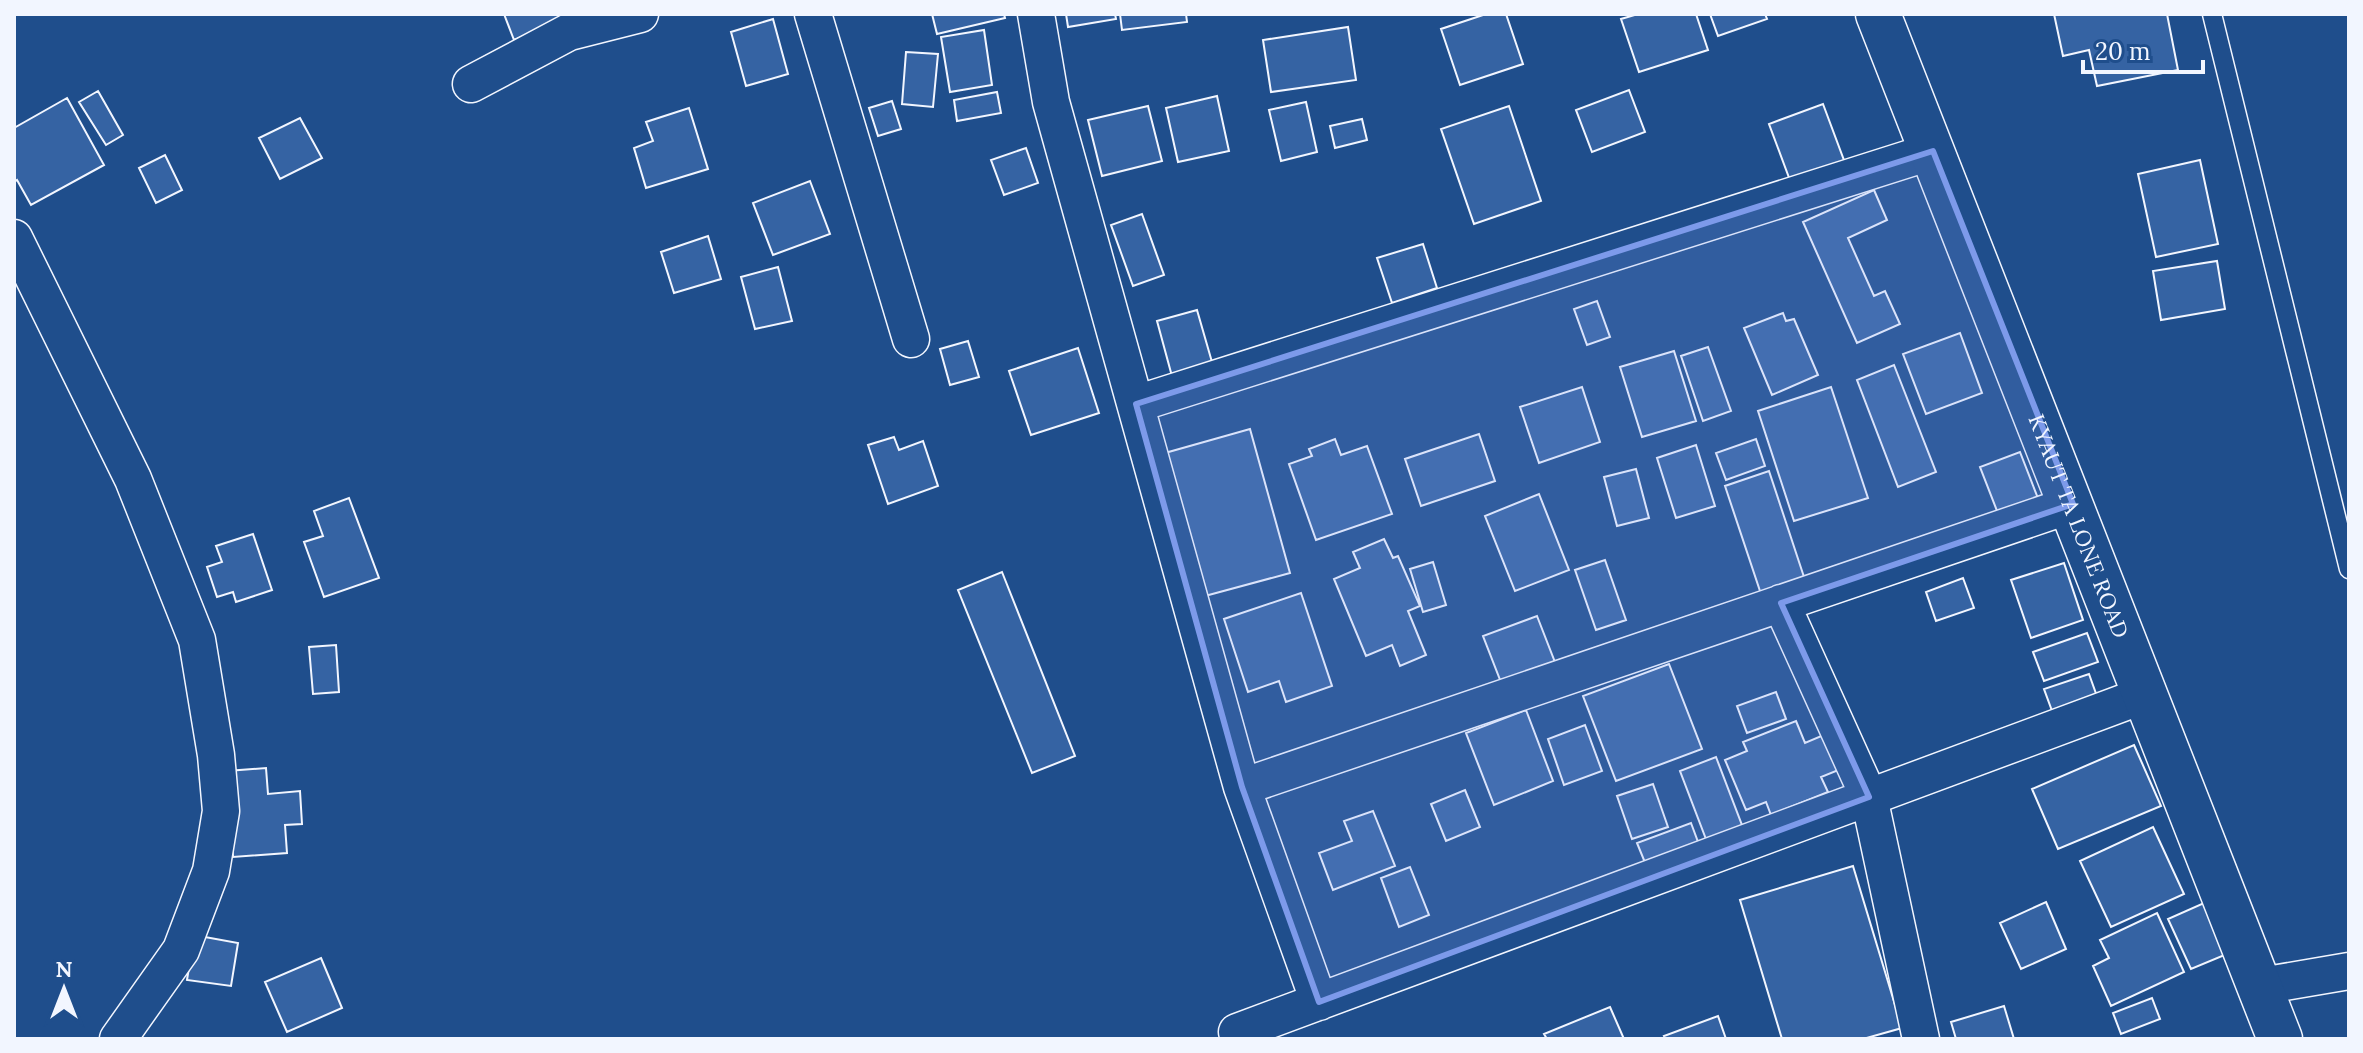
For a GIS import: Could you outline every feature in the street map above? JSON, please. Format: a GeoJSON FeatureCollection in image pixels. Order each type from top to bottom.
{"type":"FeatureCollection","features":[{"type":"Feature","properties":{"kind":"main road","name":"KYAUT TA LONE ROAD"},"geometry":{"type":"LineString","coordinates":[[1878,14],[2073,504],[2280,1039]]}},
{"type":"Feature","properties":{"kind":"street"},"geometry":{"type":"LineString","coordinates":[[471,84],[569,32],[640,14]]}},
{"type":"Feature","properties":{"kind":"street"},"geometry":{"type":"LineString","coordinates":[[813,14],[911,339]]}},
{"type":"Feature","properties":{"kind":"street"},"geometry":{"type":"LineString","coordinates":[[1036,14],[1051,102],[1242,787],[1319,1002]]}},
{"type":"Feature","properties":{"kind":"street"},"geometry":{"type":"LineString","coordinates":[[1136,404],[1933,151]]}},
{"type":"Feature","properties":{"kind":"street"},"geometry":{"type":"LineString","coordinates":[[14,238],[133,479],[197,640],[216,755],[221,811],[211,871],[181,950],[121,1037]]}},
{"type":"Feature","properties":{"kind":"street"},"geometry":{"type":"LineString","coordinates":[[1242,787],[2073,504]]}},
{"type":"Feature","properties":{"kind":"street"},"geometry":{"type":"LineString","coordinates":[[1781,603],[1869,797],[1921,1039]]}},
{"type":"Feature","properties":{"kind":"street"},"geometry":{"type":"LineString","coordinates":[[1237,1032],[2147,694]]}},
{"type":"Feature","properties":{"kind":"street"},"geometry":{"type":"LineString","coordinates":[[2261,986],[2349,971]]}},
{"type":"Feature","properties":{"kind":"lane"},"geometry":{"type":"LineString","coordinates":[[2212,14],[2340,496],[2349,569]]}},
{"type":"Feature","properties":{"kind":"highlighted area"},"geometry":{"type":"Polygon","coordinates":[[[1933,151],[2073,504],[1781,603],[1869,797],[1319,1002],[1242,787],[1136,404],[1933,151]]]}},
{"type":"Feature","properties":{"kind":"building"},"geometry":{"type":"Polygon","coordinates":[[[504,14],[575,14],[575,15],[514,40],[504,14]]]}},
{"type":"Feature","properties":{"kind":"building"},"geometry":{"type":"Polygon","coordinates":[[[932,14],[1004,14],[1005,18],[937,34],[932,14]]]}},
{"type":"Feature","properties":{"kind":"building"},"geometry":{"type":"Polygon","coordinates":[[[1066,14],[1115,14],[1116,19],[1068,27],[1066,14]]]}},
{"type":"Feature","properties":{"kind":"building"},"geometry":{"type":"Polygon","coordinates":[[[1120,14],[1186,14],[1187,22],[1122,30],[1120,14]]]}},
{"type":"Feature","properties":{"kind":"building"},"geometry":{"type":"Polygon","coordinates":[[[1486,14],[1506,14],[1523,64],[1460,85],[1441,29],[1486,14]]]}},
{"type":"Feature","properties":{"kind":"building"},"geometry":{"type":"Polygon","coordinates":[[[1638,14],[1696,14],[1708,50],[1639,72],[1621,19],[1638,14]]]}},
{"type":"Feature","properties":{"kind":"building"},"geometry":{"type":"Polygon","coordinates":[[[1710,14],[1765,14],[1767,19],[1718,36],[1710,14]]]}},
{"type":"Feature","properties":{"kind":"building"},"geometry":{"type":"Polygon","coordinates":[[[2054,14],[2167,14],[2178,70],[2097,86],[2089,50],[2063,56],[2054,14]]]}},
{"type":"Feature","properties":{"kind":"building"},"geometry":{"type":"Polygon","coordinates":[[[773,19],[788,74],[746,86],[731,32],[773,19]]]}},
{"type":"Feature","properties":{"kind":"building"},"geometry":{"type":"Polygon","coordinates":[[[1348,27],[1356,80],[1271,92],[1263,40],[1348,27]]]}},
{"type":"Feature","properties":{"kind":"building"},"geometry":{"type":"Polygon","coordinates":[[[984,30],[992,85],[950,92],[941,37],[984,30]]]}},
{"type":"Feature","properties":{"kind":"building"},"geometry":{"type":"Polygon","coordinates":[[[906,52],[938,54],[933,107],[902,104],[906,52]]]}},
{"type":"Feature","properties":{"kind":"building"},"geometry":{"type":"Polygon","coordinates":[[[1629,90],[1645,132],[1592,152],[1576,110],[1629,90]]]}},
{"type":"Feature","properties":{"kind":"building"},"geometry":{"type":"Polygon","coordinates":[[[98,91],[123,135],[106,145],[79,102],[98,91]]]}},
{"type":"Feature","properties":{"kind":"building"},"geometry":{"type":"Polygon","coordinates":[[[997,92],[1001,113],[957,121],[954,100],[997,92]]]}},
{"type":"Feature","properties":{"kind":"building"},"geometry":{"type":"Polygon","coordinates":[[[1217,96],[1229,151],[1178,162],[1166,108],[1217,96]]]}},
{"type":"Feature","properties":{"kind":"building"},"geometry":{"type":"Polygon","coordinates":[[[67,98],[104,165],[31,205],[17,180],[14,182],[14,128],[67,98]]]}},
{"type":"Feature","properties":{"kind":"building"},"geometry":{"type":"Polygon","coordinates":[[[892,101],[901,129],[878,136],[869,108],[892,101]]]}},
{"type":"Feature","properties":{"kind":"building"},"geometry":{"type":"Polygon","coordinates":[[[1306,102],[1317,152],[1281,161],[1269,110],[1306,102]]]}},
{"type":"Feature","properties":{"kind":"building"},"geometry":{"type":"Polygon","coordinates":[[[1823,104],[1845,163],[1791,183],[1769,124],[1823,104]]]}},
{"type":"Feature","properties":{"kind":"building"},"geometry":{"type":"Polygon","coordinates":[[[1148,106],[1162,161],[1102,176],[1088,120],[1148,106]]]}},
{"type":"Feature","properties":{"kind":"building"},"geometry":{"type":"Polygon","coordinates":[[[1509,106],[1541,201],[1474,224],[1441,129],[1509,106]]]}},
{"type":"Feature","properties":{"kind":"building"},"geometry":{"type":"Polygon","coordinates":[[[689,108],[708,169],[646,188],[634,148],[653,141],[646,122],[689,108]]]}},
{"type":"Feature","properties":{"kind":"building"},"geometry":{"type":"Polygon","coordinates":[[[300,118],[322,158],[280,179],[259,138],[300,118]]]}},
{"type":"Feature","properties":{"kind":"building"},"geometry":{"type":"Polygon","coordinates":[[[1362,119],[1367,140],[1335,148],[1330,126],[1362,119]]]}},
{"type":"Feature","properties":{"kind":"building"},"geometry":{"type":"Polygon","coordinates":[[[1026,148],[1038,183],[1004,195],[991,160],[1026,148]]]}},
{"type":"Feature","properties":{"kind":"building"},"geometry":{"type":"Polygon","coordinates":[[[165,155],[182,190],[156,203],[139,168],[165,155]]]}},
{"type":"Feature","properties":{"kind":"building"},"geometry":{"type":"Polygon","coordinates":[[[2200,160],[2218,244],[2156,257],[2138,174],[2200,160]]]}},
{"type":"Feature","properties":{"kind":"building"},"geometry":{"type":"Polygon","coordinates":[[[810,181],[830,234],[773,255],[753,203],[810,181]]]}},
{"type":"Feature","properties":{"kind":"building"},"geometry":{"type":"Polygon","coordinates":[[[1874,190],[1887,220],[1848,238],[1874,296],[1885,291],[1900,324],[1857,343],[1803,222],[1874,190]]]}},
{"type":"Feature","properties":{"kind":"building"},"geometry":{"type":"Polygon","coordinates":[[[1142,214],[1164,275],[1133,286],[1111,225],[1142,214]]]}},
{"type":"Feature","properties":{"kind":"building"},"geometry":{"type":"Polygon","coordinates":[[[708,236],[721,279],[674,293],[661,252],[708,236]]]}},
{"type":"Feature","properties":{"kind":"building"},"geometry":{"type":"Polygon","coordinates":[[[1423,244],[1437,288],[1392,303],[1377,258],[1423,244]]]}},
{"type":"Feature","properties":{"kind":"building"},"geometry":{"type":"Polygon","coordinates":[[[2217,261],[2225,309],[2161,320],[2153,271],[2217,261]]]}},
{"type":"Feature","properties":{"kind":"building"},"geometry":{"type":"Polygon","coordinates":[[[778,267],[792,321],[755,329],[741,277],[778,267]]]}},
{"type":"Feature","properties":{"kind":"building"},"geometry":{"type":"Polygon","coordinates":[[[1597,301],[1610,337],[1587,345],[1574,309],[1597,301]]]}},
{"type":"Feature","properties":{"kind":"building"},"geometry":{"type":"Polygon","coordinates":[[[1197,310],[1214,369],[1173,380],[1157,321],[1197,310]]]}},
{"type":"Feature","properties":{"kind":"building"},"geometry":{"type":"Polygon","coordinates":[[[1783,313],[1786,321],[1794,319],[1818,375],[1772,395],[1744,328],[1783,313]]]}},
{"type":"Feature","properties":{"kind":"building"},"geometry":{"type":"Polygon","coordinates":[[[1960,333],[1982,393],[1926,414],[1903,354],[1960,333]]]}},
{"type":"Feature","properties":{"kind":"building"},"geometry":{"type":"Polygon","coordinates":[[[968,341],[979,377],[950,385],[940,349],[968,341]]]}},
{"type":"Feature","properties":{"kind":"building"},"geometry":{"type":"Polygon","coordinates":[[[1708,347],[1731,411],[1703,421],[1681,356],[1708,347]]]}},
{"type":"Feature","properties":{"kind":"building"},"geometry":{"type":"Polygon","coordinates":[[[1078,348],[1099,413],[1031,435],[1009,371],[1078,348]]]}},
{"type":"Feature","properties":{"kind":"building"},"geometry":{"type":"Polygon","coordinates":[[[1674,351],[1696,421],[1642,437],[1620,367],[1674,351]]]}},
{"type":"Feature","properties":{"kind":"building"},"geometry":{"type":"Polygon","coordinates":[[[1894,365],[1936,472],[1898,487],[1857,380],[1894,365]]]}},
{"type":"Feature","properties":{"kind":"building"},"geometry":{"type":"Polygon","coordinates":[[[1582,387],[1600,442],[1539,463],[1520,407],[1582,387]]]}},
{"type":"Feature","properties":{"kind":"building"},"geometry":{"type":"Polygon","coordinates":[[[1831,387],[1868,498],[1794,521],[1758,411],[1831,387]]]}},
{"type":"Feature","properties":{"kind":"building"},"geometry":{"type":"Polygon","coordinates":[[[1250,429],[1290,573],[1205,596],[1165,453],[1250,429]]]}},
{"type":"Feature","properties":{"kind":"building"},"geometry":{"type":"Polygon","coordinates":[[[1479,434],[1495,481],[1421,506],[1405,459],[1479,434]]]}},
{"type":"Feature","properties":{"kind":"building"},"geometry":{"type":"Polygon","coordinates":[[[894,437],[899,450],[923,441],[938,486],[888,504],[868,445],[894,437]]]}},
{"type":"Feature","properties":{"kind":"building"},"geometry":{"type":"Polygon","coordinates":[[[1335,439],[1341,455],[1367,446],[1392,514],[1316,540],[1289,464],[1312,456],[1309,449],[1335,439]]]}},
{"type":"Feature","properties":{"kind":"building"},"geometry":{"type":"Polygon","coordinates":[[[1756,439],[1765,466],[1726,480],[1716,453],[1756,439]]]}},
{"type":"Feature","properties":{"kind":"building"},"geometry":{"type":"Polygon","coordinates":[[[1696,445],[1715,506],[1676,518],[1657,458],[1696,445]]]}},
{"type":"Feature","properties":{"kind":"building"},"geometry":{"type":"Polygon","coordinates":[[[2020,452],[2039,501],[1999,516],[1980,467],[2020,452]]]}},
{"type":"Feature","properties":{"kind":"building"},"geometry":{"type":"Polygon","coordinates":[[[1636,469],[1649,518],[1617,526],[1604,477],[1636,469]]]}},
{"type":"Feature","properties":{"kind":"building"},"geometry":{"type":"Polygon","coordinates":[[[1769,471],[1806,583],[1762,597],[1725,486],[1769,471]]]}},
{"type":"Feature","properties":{"kind":"building"},"geometry":{"type":"Polygon","coordinates":[[[1539,494],[1569,570],[1515,591],[1485,516],[1539,494]]]}},
{"type":"Feature","properties":{"kind":"building"},"geometry":{"type":"Polygon","coordinates":[[[349,498],[379,578],[324,597],[304,542],[323,536],[314,511],[349,498]]]}},
{"type":"Feature","properties":{"kind":"building"},"geometry":{"type":"Polygon","coordinates":[[[253,534],[272,590],[236,602],[233,592],[217,597],[207,567],[222,562],[216,546],[253,534]]]}},
{"type":"Feature","properties":{"kind":"building"},"geometry":{"type":"Polygon","coordinates":[[[1384,539],[1393,558],[1398,556],[1420,606],[1408,611],[1426,655],[1400,666],[1392,645],[1366,656],[1334,579],[1360,568],[1353,552],[1384,539]]]}},
{"type":"Feature","properties":{"kind":"building"},"geometry":{"type":"Polygon","coordinates":[[[1605,560],[1626,620],[1596,630],[1575,570],[1605,560]]]}},
{"type":"Feature","properties":{"kind":"building"},"geometry":{"type":"Polygon","coordinates":[[[1433,562],[1446,605],[1423,612],[1410,569],[1433,562]]]}},
{"type":"Feature","properties":{"kind":"building"},"geometry":{"type":"Polygon","coordinates":[[[2064,563],[2083,620],[2031,638],[2011,580],[2064,563]]]}},
{"type":"Feature","properties":{"kind":"building"},"geometry":{"type":"Polygon","coordinates":[[[1002,572],[1075,756],[1032,773],[958,590],[1002,572]]]}},
{"type":"Feature","properties":{"kind":"building"},"geometry":{"type":"Polygon","coordinates":[[[1963,578],[1974,608],[1936,621],[1926,592],[1963,578]]]}},
{"type":"Feature","properties":{"kind":"building"},"geometry":{"type":"Polygon","coordinates":[[[1301,593],[1332,686],[1286,702],[1279,681],[1248,692],[1224,619],[1301,593]]]}},
{"type":"Feature","properties":{"kind":"building"},"geometry":{"type":"Polygon","coordinates":[[[1537,616],[1558,670],[1504,690],[1483,636],[1537,616]]]}},
{"type":"Feature","properties":{"kind":"building"},"geometry":{"type":"Polygon","coordinates":[[[2087,633],[2098,662],[2044,681],[2033,652],[2087,633]]]}},
{"type":"Feature","properties":{"kind":"building"},"geometry":{"type":"Polygon","coordinates":[[[336,645],[339,692],[313,694],[309,647],[336,645]]]}},
{"type":"Feature","properties":{"kind":"building"},"geometry":{"type":"Polygon","coordinates":[[[1669,664],[1702,749],[1616,781],[1583,696],[1669,664]]]}},
{"type":"Feature","properties":{"kind":"building"},"geometry":{"type":"Polygon","coordinates":[[[2089,674],[2099,702],[2055,719],[2044,689],[2089,674]]]}},
{"type":"Feature","properties":{"kind":"building"},"geometry":{"type":"Polygon","coordinates":[[[1776,692],[1786,719],[1747,733],[1737,706],[1776,692]]]}},
{"type":"Feature","properties":{"kind":"building"},"geometry":{"type":"Polygon","coordinates":[[[1526,710],[1553,781],[1494,805],[1466,733],[1526,710]]]}},
{"type":"Feature","properties":{"kind":"building"},"geometry":{"type":"Polygon","coordinates":[[[1796,721],[1805,743],[1826,734],[1841,769],[1821,777],[1828,792],[1771,815],[1766,802],[1746,810],[1725,760],[1747,751],[1743,742],[1796,721]]]}},
{"type":"Feature","properties":{"kind":"building"},"geometry":{"type":"Polygon","coordinates":[[[1585,725],[1602,771],[1564,785],[1548,739],[1585,725]]]}},
{"type":"Feature","properties":{"kind":"building"},"geometry":{"type":"Polygon","coordinates":[[[2134,745],[2161,806],[2058,849],[2032,789],[2134,745]]]}},
{"type":"Feature","properties":{"kind":"building"},"geometry":{"type":"Polygon","coordinates":[[[1716,757],[1745,833],[1709,847],[1680,771],[1716,757]]]}},
{"type":"Feature","properties":{"kind":"building"},"geometry":{"type":"Polygon","coordinates":[[[266,768],[268,794],[300,791],[302,824],[285,825],[287,853],[233,857],[227,771],[266,768]]]}},
{"type":"Feature","properties":{"kind":"building"},"geometry":{"type":"Polygon","coordinates":[[[1653,784],[1668,827],[1632,839],[1617,796],[1653,784]]]}},
{"type":"Feature","properties":{"kind":"building"},"geometry":{"type":"Polygon","coordinates":[[[1465,790],[1480,827],[1446,841],[1431,804],[1465,790]]]}},
{"type":"Feature","properties":{"kind":"building"},"geometry":{"type":"Polygon","coordinates":[[[1373,811],[1395,866],[1333,890],[1319,853],[1352,841],[1344,821],[1373,811]]]}},
{"type":"Feature","properties":{"kind":"building"},"geometry":{"type":"Polygon","coordinates":[[[1691,823],[1701,850],[1648,870],[1637,843],[1691,823]]]}},
{"type":"Feature","properties":{"kind":"building"},"geometry":{"type":"Polygon","coordinates":[[[2153,827],[2184,894],[2111,927],[2080,861],[2153,827]]]}},
{"type":"Feature","properties":{"kind":"building"},"geometry":{"type":"Polygon","coordinates":[[[1853,866],[1902,1028],[1863,1039],[1782,1039],[1740,900],[1853,866]]]}},
{"type":"Feature","properties":{"kind":"building"},"geometry":{"type":"Polygon","coordinates":[[[1410,867],[1429,915],[1399,927],[1381,878],[1410,867]]]}},
{"type":"Feature","properties":{"kind":"building"},"geometry":{"type":"Polygon","coordinates":[[[2046,902],[2066,949],[2021,969],[2000,923],[2046,902]]]}},
{"type":"Feature","properties":{"kind":"building"},"geometry":{"type":"Polygon","coordinates":[[[2204,903],[2227,954],[2191,969],[2168,919],[2204,903]]]}},
{"type":"Feature","properties":{"kind":"building"},"geometry":{"type":"Polygon","coordinates":[[[2157,913],[2184,972],[2111,1006],[2093,966],[2109,958],[2100,940],[2157,913]]]}},
{"type":"Feature","properties":{"kind":"building"},"geometry":{"type":"Polygon","coordinates":[[[194,935],[238,943],[231,986],[187,980],[194,935]]]}},
{"type":"Feature","properties":{"kind":"building"},"geometry":{"type":"Polygon","coordinates":[[[321,958],[342,1008],[287,1032],[265,982],[321,958]]]}},
{"type":"Feature","properties":{"kind":"building"},"geometry":{"type":"Polygon","coordinates":[[[2152,998],[2160,1019],[2121,1034],[2113,1013],[2152,998]]]}},
{"type":"Feature","properties":{"kind":"building"},"geometry":{"type":"Polygon","coordinates":[[[2004,1006],[2014,1039],[1956,1039],[1951,1022],[2004,1006]]]}},
{"type":"Feature","properties":{"kind":"building"},"geometry":{"type":"Polygon","coordinates":[[[1610,1007],[1624,1039],[1547,1039],[1544,1034],[1610,1007]]]}},
{"type":"Feature","properties":{"kind":"building"},"geometry":{"type":"Polygon","coordinates":[[[1718,1016],[1726,1039],[1666,1039],[1664,1036],[1718,1016]]]}}]}
